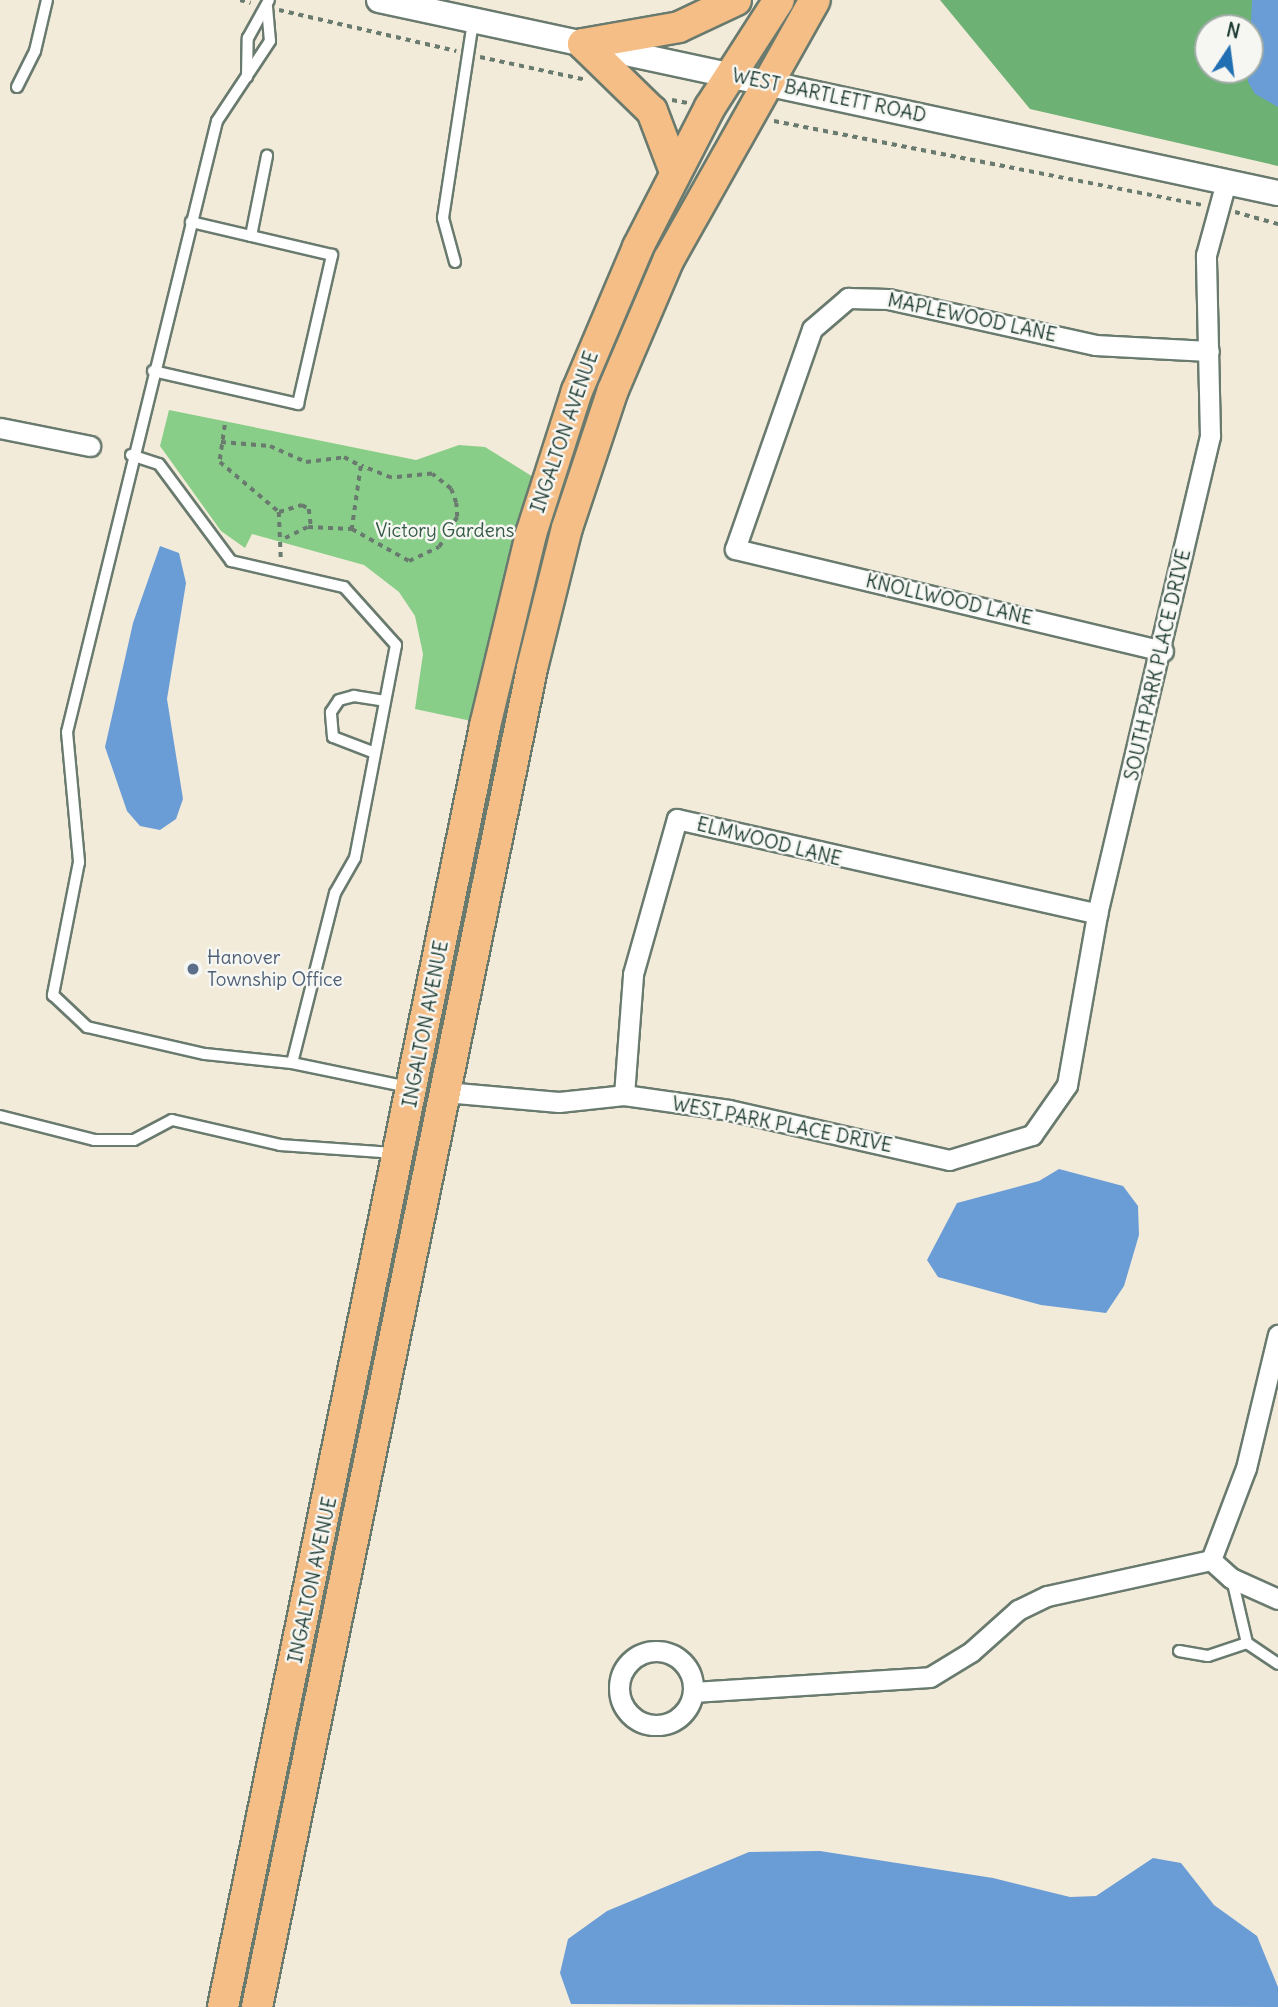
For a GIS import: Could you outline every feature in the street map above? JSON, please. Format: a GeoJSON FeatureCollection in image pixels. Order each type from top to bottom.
{"type":"FeatureCollection","features":[{"type":"Feature","properties":{"kind":"main road"},"geometry":{"type":"LineString","coordinates":[[583,44],[679,27],[736,0]]}},
{"type":"Feature","properties":{"kind":"main road","name":"INGALTON AVENUE"},"geometry":{"type":"LineString","coordinates":[[223,2007],[400,1153],[485,726],[531,534],[577,391],[675,172],[730,75],[779,0]]}},
{"type":"Feature","properties":{"kind":"main road","name":"INGALTON AVENUE"},"geometry":{"type":"LineString","coordinates":[[257,2007],[531,668],[567,528],[635,333],[713,170],[815,0]]}},
{"type":"Feature","properties":{"kind":"main road"},"geometry":{"type":"LineString","coordinates":[[583,44],[638,92],[665,135],[675,172]]}},
{"type":"Feature","properties":{"kind":"main road"},"geometry":{"type":"LineString","coordinates":[[413,1088],[445,1092]]}},
{"type":"Feature","properties":{"kind":"street","name":"WEST BARTLETT ROAD"},"geometry":{"type":"LineString","coordinates":[[379,0],[1278,193]]}},
{"type":"Feature","properties":{"kind":"street","name":"SOUTH PARK PLACE DRIVE"},"geometry":{"type":"LineString","coordinates":[[1032,1135],[1067,1085],[1097,914],[1163,651],[1210,436],[1206,255],[1226,182]]}},
{"type":"Feature","properties":{"kind":"street","name":"MAPLEWOOD LANE"},"geometry":{"type":"LineString","coordinates":[[734,549],[811,329],[848,298],[888,299],[1095,345],[1209,351]]}},
{"type":"Feature","properties":{"kind":"street"},"geometry":{"type":"LineString","coordinates":[[0,428],[90,446]]}},
{"type":"Feature","properties":{"kind":"street","name":"KNOLLWOOD LANE"},"geometry":{"type":"LineString","coordinates":[[734,549],[1163,651]]}},
{"type":"Feature","properties":{"kind":"street","name":"ELMWOOD LANE"},"geometry":{"type":"LineString","coordinates":[[624,1095],[633,974],[677,819],[1097,914]]}},
{"type":"Feature","properties":{"kind":"street","name":"WEST PARK PLACE DRIVE"},"geometry":{"type":"LineString","coordinates":[[445,1092],[559,1102],[624,1095],[729,1110],[949,1160],[1032,1135]]}},
{"type":"Feature","properties":{"kind":"street"},"geometry":{"type":"LineString","coordinates":[[1211,1560],[1246,1468],[1278,1335]]}},
{"type":"Feature","properties":{"kind":"street"},"geometry":{"type":"LineString","coordinates":[[1211,1560],[1231,1578],[1278,1599]]}},
{"type":"Feature","properties":{"kind":"street"},"geometry":{"type":"LineString","coordinates":[[693,1692],[930,1677],[971,1652],[1018,1610],[1046,1596],[1211,1560]]}},
{"type":"Feature","properties":{"kind":"lane"},"geometry":{"type":"LineString","coordinates":[[17,87],[35,51],[47,0]]}},
{"type":"Feature","properties":{"kind":"lane"},"geometry":{"type":"LineString","coordinates":[[247,77],[248,38],[268,4]]}},
{"type":"Feature","properties":{"kind":"lane"},"geometry":{"type":"LineString","coordinates":[[268,4],[270,41],[216,121],[131,455],[67,732],[79,862],[53,995],[87,1027],[205,1054],[292,1063],[413,1088]]}},
{"type":"Feature","properties":{"kind":"lane"},"geometry":{"type":"LineString","coordinates":[[455,262],[443,218],[458,148],[465,54],[473,22]]}},
{"type":"Feature","properties":{"kind":"lane"},"geometry":{"type":"LineString","coordinates":[[251,236],[267,156]]}},
{"type":"Feature","properties":{"kind":"lane"},"geometry":{"type":"LineString","coordinates":[[153,371],[298,404],[332,255],[191,222]]}},
{"type":"Feature","properties":{"kind":"lane"},"geometry":{"type":"LineString","coordinates":[[131,455],[159,464],[230,561],[344,587],[396,645],[355,858],[335,893],[292,1063]]}},
{"type":"Feature","properties":{"kind":"lane"},"geometry":{"type":"LineString","coordinates":[[375,753],[333,737],[331,712],[339,700],[354,696],[385,701]]}},
{"type":"Feature","properties":{"kind":"lane"},"geometry":{"type":"LineString","coordinates":[[0,1116],[94,1140],[134,1140],[172,1120],[280,1145],[400,1153]]}},
{"type":"Feature","properties":{"kind":"lane"},"geometry":{"type":"LineString","coordinates":[[1231,1578],[1247,1643],[1278,1664]]}},
{"type":"Feature","properties":{"kind":"lane"},"geometry":{"type":"LineString","coordinates":[[1179,1651],[1208,1656],[1247,1643]]}},
{"type":"Feature","properties":{"kind":"path"},"geometry":{"type":"LineString","coordinates":[[240,0],[268,4],[465,54],[598,83]]}},
{"type":"Feature","properties":{"kind":"path"},"geometry":{"type":"LineString","coordinates":[[638,92],[680,102]]}},
{"type":"Feature","properties":{"kind":"path"},"geometry":{"type":"LineString","coordinates":[[769,120],[1217,208],[1278,224]]}},
{"type":"Feature","properties":{"kind":"path"},"geometry":{"type":"LineString","coordinates":[[225,425],[220,462],[279,512],[285,538],[281,558]]}},
{"type":"Feature","properties":{"kind":"path"},"geometry":{"type":"LineString","coordinates":[[221,442],[270,446],[306,462],[344,457],[391,478],[432,474],[451,489],[457,517],[439,547],[410,561],[352,529],[311,527],[285,538]]}},
{"type":"Feature","properties":{"kind":"path"},"geometry":{"type":"LineString","coordinates":[[352,529],[361,466]]}},
{"type":"Feature","properties":{"kind":"path"},"geometry":{"type":"LineString","coordinates":[[279,512],[302,505],[309,509],[311,527]]}},
{"type":"Feature","properties":{"kind":"green space"},"geometry":{"type":"Polygon","coordinates":[[[940,0],[1278,0],[1278,166],[1030,109],[940,0]]]}},
{"type":"Feature","properties":{"kind":"green space","name":"Victory Gardens"},"geometry":{"type":"Polygon","coordinates":[[[169,410],[416,460],[459,445],[485,447],[538,480],[476,722],[415,709],[423,654],[415,616],[399,592],[364,565],[252,534],[245,548],[221,531],[160,446],[169,410]]]}},
{"type":"Feature","properties":{"kind":"water"},"geometry":{"type":"Polygon","coordinates":[[[1252,0],[1278,0],[1278,107],[1255,94],[1249,84],[1264,84],[1264,14],[1251,14],[1252,0]]]}},
{"type":"Feature","properties":{"kind":"water"},"geometry":{"type":"Polygon","coordinates":[[[160,546],[179,553],[186,583],[167,699],[183,799],[176,819],[160,830],[140,826],[127,811],[105,747],[133,623],[160,546]]]}},
{"type":"Feature","properties":{"kind":"water"},"geometry":{"type":"Polygon","coordinates":[[[1059,1169],[1123,1186],[1138,1206],[1139,1235],[1124,1286],[1106,1313],[1041,1305],[938,1277],[927,1260],[957,1203],[1039,1181],[1059,1169]]]}},
{"type":"Feature","properties":{"kind":"water"},"geometry":{"type":"Polygon","coordinates":[[[820,1851],[993,1878],[1070,1897],[1096,1896],[1153,1858],[1181,1863],[1214,1905],[1257,1936],[1278,1987],[1278,2007],[571,2004],[560,1973],[568,1939],[607,1911],[749,1852],[820,1851]]]}},
{"type":"Feature","properties":{"kind":"place","name":"Hanover Township Office"},"geometry":{"type":"Point","coordinates":[193,969]}}]}
